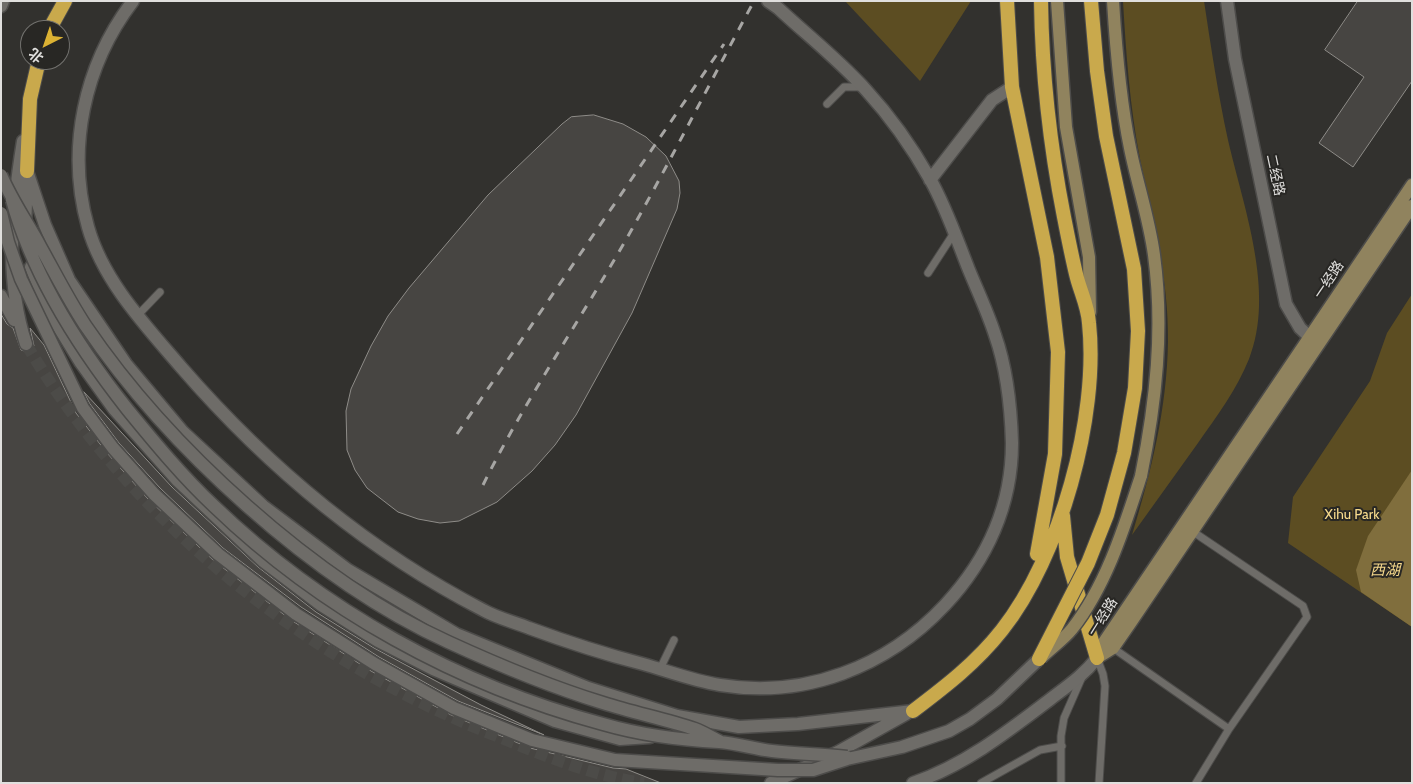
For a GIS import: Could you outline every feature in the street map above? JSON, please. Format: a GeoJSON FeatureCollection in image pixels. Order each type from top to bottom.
{"type":"FeatureCollection","features":[{"type":"Feature","properties":{"kind":"highway"},"geometry":{"type":"LineString","coordinates":[[55,20],[65,1]]}},
{"type":"Feature","properties":{"kind":"highway"},"geometry":{"type":"LineString","coordinates":[[1007,1],[1012,87],[1052,284],[1059,375],[1055,454],[1042,534],[1026,593]]}},
{"type":"Feature","properties":{"kind":"highway"},"geometry":{"type":"LineString","coordinates":[[913,711],[980,657],[1011,618],[1026,593],[1052,537],[1080,450],[1087,411],[1090,370],[1090,322],[1073,262],[1052,146],[1043,67],[1041,1]]}},
{"type":"Feature","properties":{"kind":"highway"},"geometry":{"type":"LineString","coordinates":[[1039,659],[1088,563],[1107,515],[1128,436],[1136,380],[1138,325],[1134,269],[1106,136],[1097,71],[1091,1]]}},
{"type":"Feature","properties":{"kind":"highway"},"geometry":{"type":"LineString","coordinates":[[27,171],[30,99],[37,70]]}},
{"type":"Feature","properties":{"kind":"highway"},"geometry":{"type":"LineString","coordinates":[[1064,503],[1063,529],[1067,557],[1097,658]]}},
{"type":"Feature","properties":{"kind":"main road"},"geometry":{"type":"LineString","coordinates":[[1057,1],[1064,111],[1089,257],[1090,322]]}},
{"type":"Feature","properties":{"kind":"main road"},"geometry":{"type":"LineString","coordinates":[[1039,659],[1067,635],[1086,607],[1116,546],[1141,476],[1157,380],[1159,331],[1156,273],[1150,233],[1126,125],[1113,1]]}},
{"type":"Feature","properties":{"kind":"main road","name":"一经路"},"geometry":{"type":"LineString","coordinates":[[1097,658],[1113,648],[1192,531],[1412,185]]}},
{"type":"Feature","properties":{"kind":"main road","name":"一经路"},"geometry":{"type":"LineString","coordinates":[[1097,658],[1104,642],[1313,341],[1412,206]]}},
{"type":"Feature","properties":{"kind":"street"},"geometry":{"type":"LineString","coordinates":[[1,6],[3,1]]}},
{"type":"Feature","properties":{"kind":"street"},"geometry":{"type":"LineString","coordinates":[[133,1],[119,20],[101,54],[86,95],[80,133],[79,182],[89,231],[109,274],[137,316],[198,387],[257,447],[320,504],[407,565],[486,612],[577,646],[718,685],[767,689],[810,684],[858,669],[898,646],[933,618],[964,584],[989,544],[1005,504],[1012,456],[1011,409],[997,340],[954,233],[930,180],[882,109],[864,87],[768,1]]}},
{"type":"Feature","properties":{"kind":"street","name":"二经路"},"geometry":{"type":"LineString","coordinates":[[1227,1],[1235,60],[1286,304],[1291,316],[1313,341]]}},
{"type":"Feature","properties":{"kind":"street"},"geometry":{"type":"LineString","coordinates":[[930,180],[992,100],[1012,87]]}},
{"type":"Feature","properties":{"kind":"street"},"geometry":{"type":"LineString","coordinates":[[1,296],[26,344],[17,317],[12,268],[17,190],[30,99]]}},
{"type":"Feature","properties":{"kind":"street"},"geometry":{"type":"LineString","coordinates":[[27,171],[45,225],[69,280],[126,364],[184,432],[263,506],[348,570],[456,634],[588,688],[677,716],[739,727]]}},
{"type":"Feature","properties":{"kind":"street"},"geometry":{"type":"LineString","coordinates":[[27,171],[24,250],[49,311],[80,363],[114,409],[178,481],[263,561],[321,605],[378,641],[433,669],[555,721],[620,739],[699,735],[739,727],[798,724],[913,711]]}},
{"type":"Feature","properties":{"kind":"street"},"geometry":{"type":"LineString","coordinates":[[1,175],[12,200],[24,238],[63,315],[116,394],[200,493],[242,532],[301,580],[345,610],[400,643],[526,700],[618,729],[691,742],[725,743],[786,752],[854,758]]}},
{"type":"Feature","properties":{"kind":"street"},"geometry":{"type":"LineString","coordinates":[[12,200],[38,241],[68,299],[99,344],[136,391],[198,459],[248,506],[305,552],[369,598],[448,642],[578,695],[694,729],[725,743]]}},
{"type":"Feature","properties":{"kind":"street"},"geometry":{"type":"LineString","coordinates":[[1,213],[11,252],[37,315],[83,408],[113,448],[154,494],[218,554],[296,614],[335,640],[454,708],[532,740],[615,760],[800,770],[818,769],[854,758],[908,746],[957,726],[997,699],[1039,659]]}},
{"type":"Feature","properties":{"kind":"street"},"geometry":{"type":"LineString","coordinates":[[913,783],[933,776],[977,752],[1083,675],[1097,658]]}},
{"type":"Feature","properties":{"kind":"street"},"geometry":{"type":"LineString","coordinates":[[771,783],[838,752],[913,711]]}},
{"type":"Feature","properties":{"kind":"lane"},"geometry":{"type":"LineString","coordinates":[[828,104],[844,87],[864,87]]}},
{"type":"Feature","properties":{"kind":"lane"},"geometry":{"type":"LineString","coordinates":[[928,272],[954,233]]}},
{"type":"Feature","properties":{"kind":"lane"},"geometry":{"type":"LineString","coordinates":[[137,316],[160,292]]}},
{"type":"Feature","properties":{"kind":"lane"},"geometry":{"type":"LineString","coordinates":[[1192,531],[1303,606],[1306,612],[1305,621],[1229,730],[1196,783]]}},
{"type":"Feature","properties":{"kind":"lane"},"geometry":{"type":"LineString","coordinates":[[660,669],[674,640]]}},
{"type":"Feature","properties":{"kind":"lane"},"geometry":{"type":"LineString","coordinates":[[1113,648],[1229,730]]}},
{"type":"Feature","properties":{"kind":"lane"},"geometry":{"type":"LineString","coordinates":[[1097,658],[1104,674],[1105,686],[1098,783]]}},
{"type":"Feature","properties":{"kind":"lane"},"geometry":{"type":"LineString","coordinates":[[1061,783],[1064,718],[1083,675]]}},
{"type":"Feature","properties":{"kind":"lane"},"geometry":{"type":"LineString","coordinates":[[981,783],[1040,750],[1062,746]]}},
{"type":"Feature","properties":{"kind":"green space"},"geometry":{"type":"Polygon","coordinates":[[[845,1],[971,1],[920,81],[845,1]]]}},
{"type":"Feature","properties":{"kind":"green space"},"geometry":{"type":"Polygon","coordinates":[[[1123,1],[1204,1],[1224,123],[1254,249],[1259,306],[1256,333],[1249,359],[1239,381],[1212,423],[1132,535],[1146,488],[1161,416],[1167,367],[1168,319],[1163,273],[1134,120],[1127,61],[1123,1]]]}},
{"type":"Feature","properties":{"kind":"green space","name":"Xihu Park"},"geometry":{"type":"Polygon","coordinates":[[[1412,294],[1412,627],[1288,543],[1293,497],[1370,381],[1387,333],[1412,294]]]}},
{"type":"Feature","properties":{"kind":"water","name":"西湖"},"geometry":{"type":"Polygon","coordinates":[[[1412,470],[1412,627],[1361,592],[1356,570],[1368,536],[1412,470]]]}},
{"type":"Feature","properties":{"kind":"building"},"geometry":{"type":"Polygon","coordinates":[[[1358,1],[1412,1],[1412,81],[1353,167],[1319,143],[1364,77],[1325,50],[1358,1]]]}},
{"type":"Feature","properties":{"kind":"building"},"geometry":{"type":"Polygon","coordinates":[[[594,115],[623,124],[646,137],[666,156],[679,181],[680,193],[677,209],[632,313],[576,415],[555,445],[532,471],[497,502],[459,521],[440,523],[418,519],[398,512],[367,488],[355,470],[347,450],[346,411],[351,389],[371,346],[388,316],[409,288],[488,195],[571,117],[594,115]]]}},
{"type":"Feature","properties":{"kind":"building"},"geometry":{"type":"Polygon","coordinates":[[[1,314],[7,324],[13,328],[21,350],[28,352],[34,346],[30,328],[44,345],[76,413],[107,453],[148,499],[213,560],[291,620],[371,671],[451,715],[530,748],[613,768],[626,769],[661,783],[1,783],[1,314]]]}},
{"type":"Feature","properties":{"kind":"building"},"geometry":{"type":"Polygon","coordinates":[[[84,392],[172,487],[258,567],[316,612],[374,648],[481,705],[544,735],[458,701],[379,657],[301,607],[223,548],[160,488],[119,443],[90,404],[84,392]]]}},
{"type":"Feature","properties":{"kind":"tunnel"},"geometry":{"type":"LineString","coordinates":[[26,344],[69,409],[118,470],[172,527],[230,579],[293,627],[359,669],[428,706],[552,758],[607,776],[644,783]]}},
{"type":"Feature","properties":{"kind":"railway"},"geometry":{"type":"LineString","coordinates":[[483,485],[518,420],[632,229],[754,1]]}},
{"type":"Feature","properties":{"kind":"railway"},"geometry":{"type":"LineString","coordinates":[[457,434],[724,44]]}}]}
